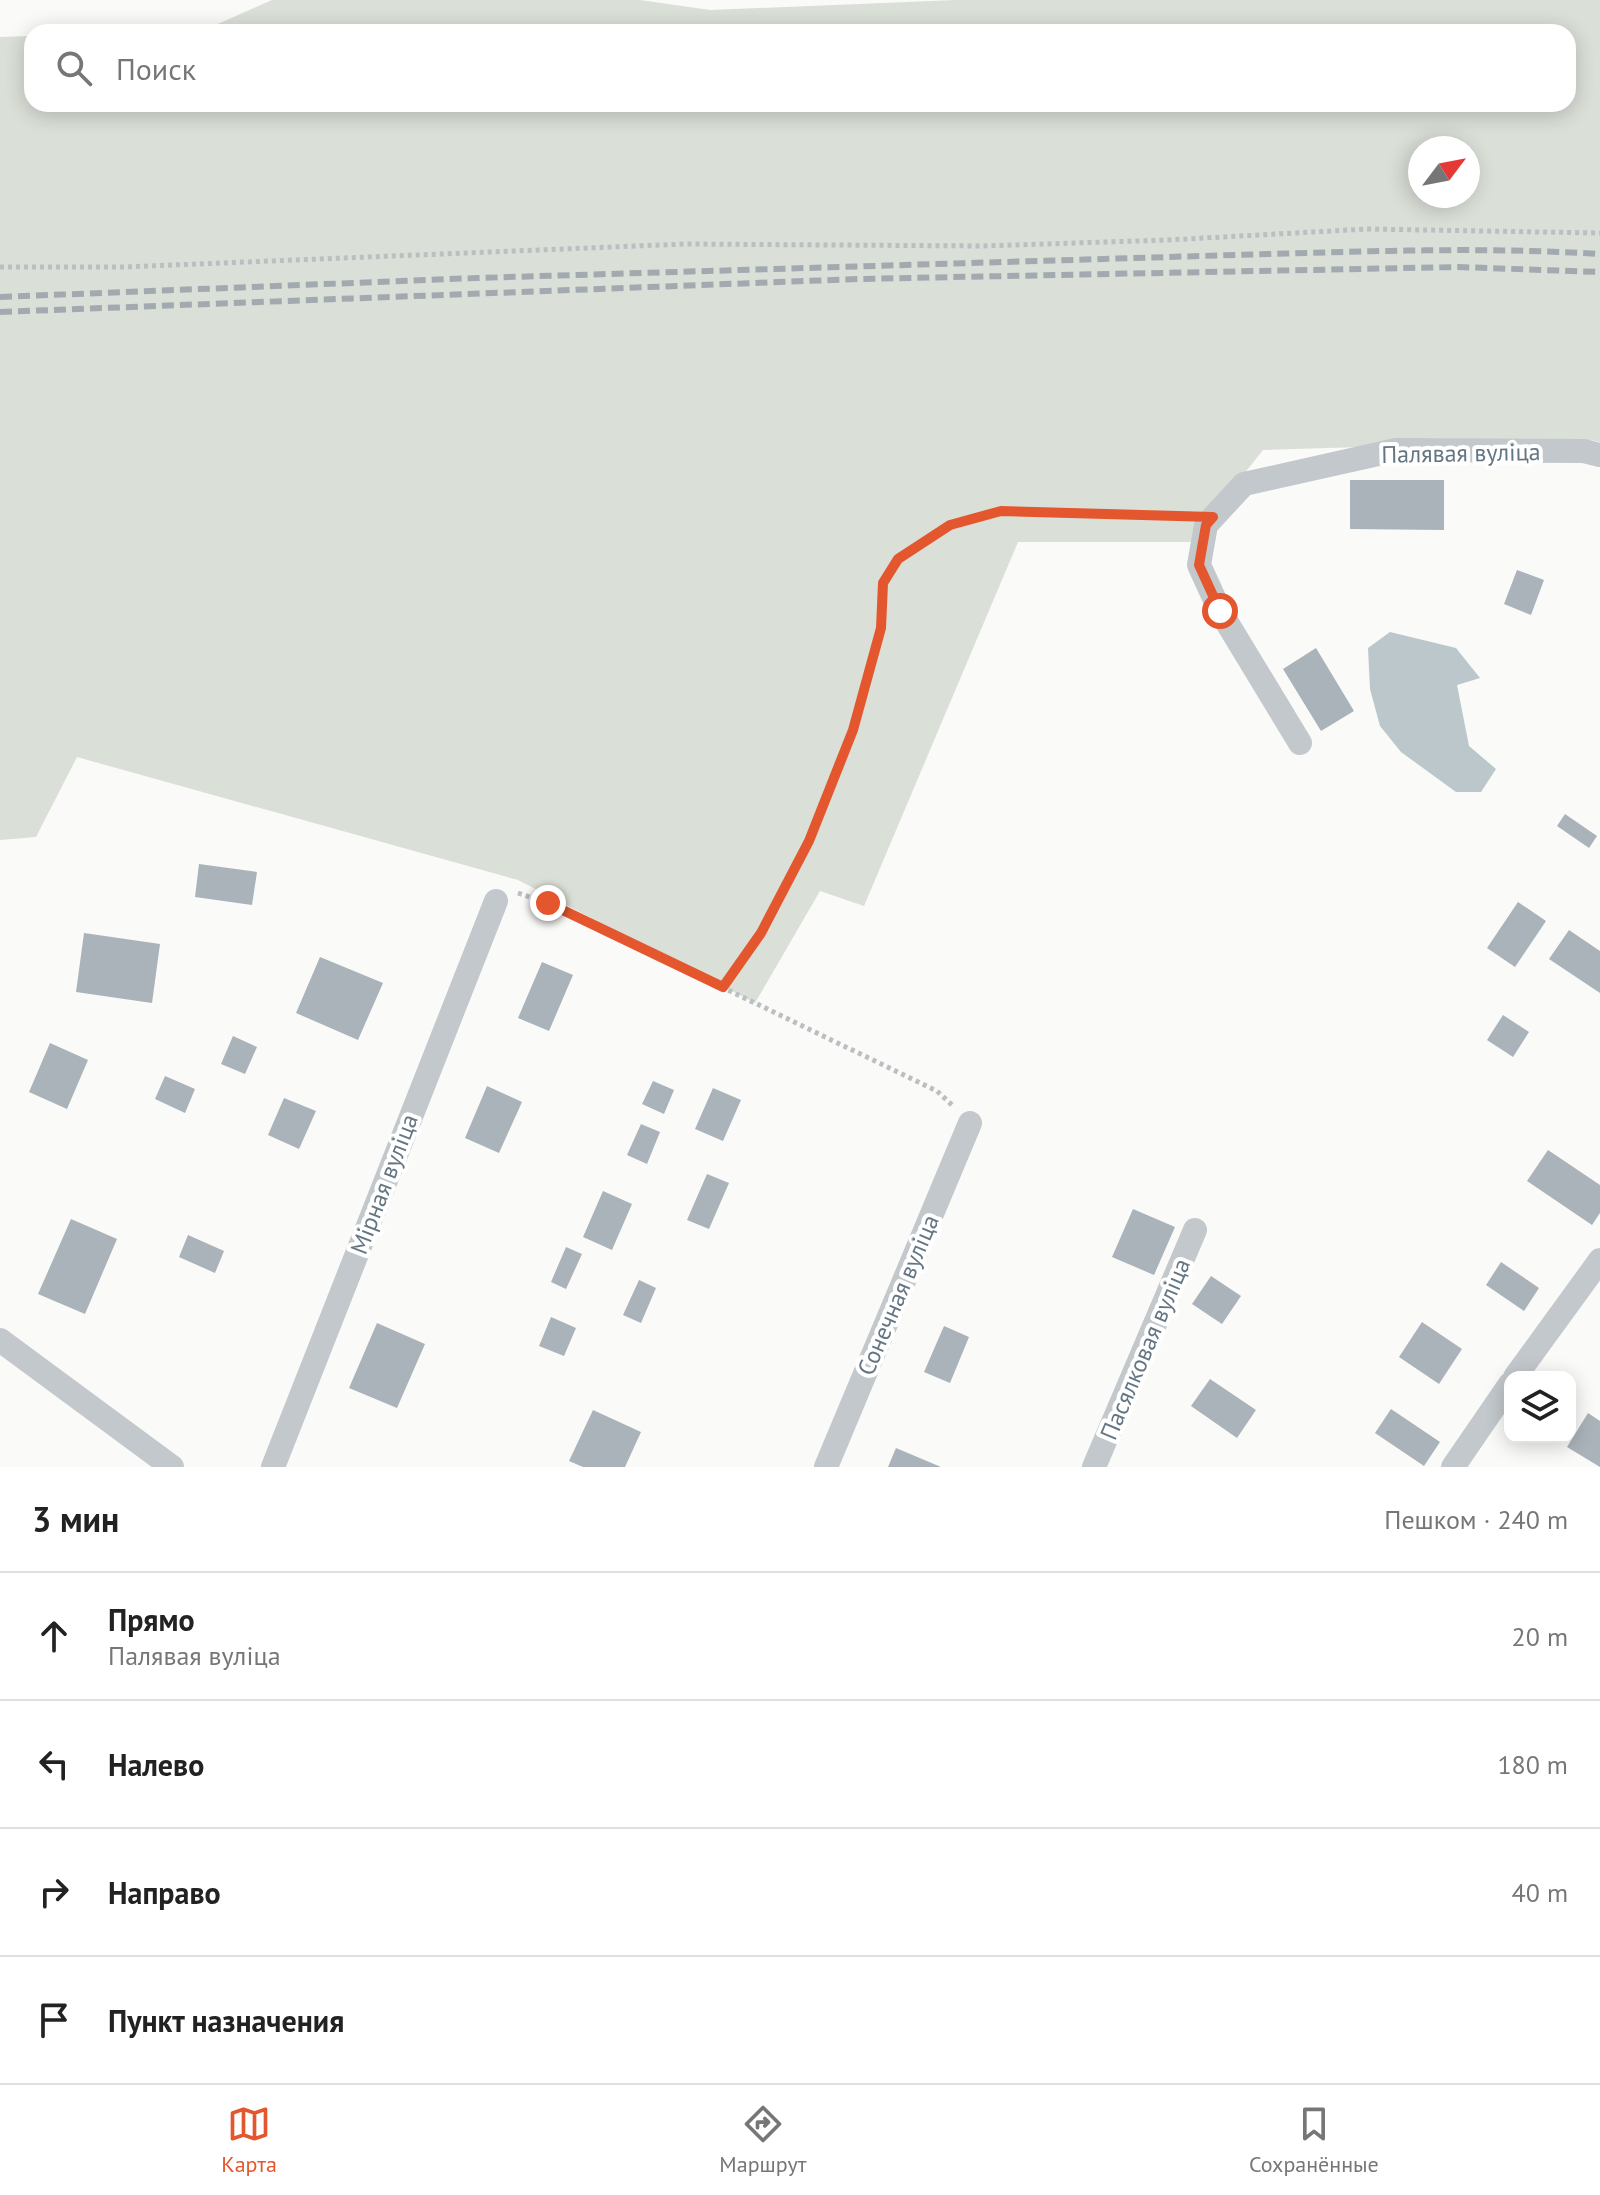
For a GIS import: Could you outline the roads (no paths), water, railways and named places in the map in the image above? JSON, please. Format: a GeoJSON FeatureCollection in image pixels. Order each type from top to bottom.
{"type":"FeatureCollection","features":[{"type":"Feature","properties":{"kind":"street","name":"Палявая вуліца"},"geometry":{"type":"LineString","coordinates":[[1300,743],[1220,611],[1199,565],[1206,525],[1244,484],[1396,450],[1584,451],[1600,455]]}},
{"type":"Feature","properties":{"kind":"street","name":"Мірная вуліца"},"geometry":{"type":"LineString","coordinates":[[273,1467],[496,901]]}},
{"type":"Feature","properties":{"kind":"street","name":"Сонечная вуліца"},"geometry":{"type":"LineString","coordinates":[[826,1467],[970,1123]]}},
{"type":"Feature","properties":{"kind":"street","name":"Пасялковая вуліца"},"geometry":{"type":"LineString","coordinates":[[1094,1467],[1195,1230]]}},
{"type":"Feature","properties":{"kind":"street"},"geometry":{"type":"LineString","coordinates":[[1519,1371],[1600,1260]]}},
{"type":"Feature","properties":{"kind":"street"},"geometry":{"type":"LineString","coordinates":[[0,1340],[172,1467]]}},
{"type":"Feature","properties":{"kind":"street"},"geometry":{"type":"LineString","coordinates":[[1453,1467],[1504,1393]]}},
{"type":"Feature","properties":{"kind":"railway"},"geometry":{"type":"LineString","coordinates":[[0,297],[477,278],[1309,253],[1475,250],[1600,254]]}},
{"type":"Feature","properties":{"kind":"railway"},"geometry":{"type":"LineString","coordinates":[[0,312],[858,279],[1458,267],[1600,272]]}}]}
